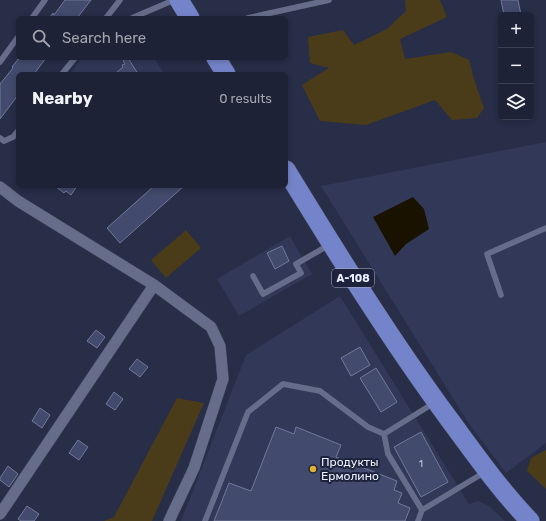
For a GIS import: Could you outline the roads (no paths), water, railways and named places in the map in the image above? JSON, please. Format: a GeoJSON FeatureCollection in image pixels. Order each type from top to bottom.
{"type":"FeatureCollection","features":[{"type":"Feature","properties":{"kind":"highway"},"geometry":{"type":"LineString","coordinates":[[179,0],[189,16]]}},
{"type":"Feature","properties":{"kind":"highway"},"geometry":{"type":"LineString","coordinates":[[217,60],[225,72]]}},
{"type":"Feature","properties":{"kind":"highway","name":"А-108"},"geometry":{"type":"LineString","coordinates":[[288,173],[331,243],[423,384],[487,471],[530,521]]}},
{"type":"Feature","properties":{"kind":"street"},"geometry":{"type":"LineString","coordinates":[[0,187],[18,200],[154,286],[210,326],[220,346],[223,379],[194,468],[169,521]]}},
{"type":"Feature","properties":{"kind":"street"},"geometry":{"type":"LineString","coordinates":[[0,514],[154,286]]}},
{"type":"Feature","properties":{"kind":"lane"},"geometry":{"type":"LineString","coordinates":[[33,16],[45,0]]}},
{"type":"Feature","properties":{"kind":"lane"},"geometry":{"type":"LineString","coordinates":[[108,16],[120,0]]}},
{"type":"Feature","properties":{"kind":"lane"},"geometry":{"type":"LineString","coordinates":[[137,16],[174,0]]}},
{"type":"Feature","properties":{"kind":"lane"},"geometry":{"type":"LineString","coordinates":[[257,16],[329,0]]}},
{"type":"Feature","properties":{"kind":"lane"},"geometry":{"type":"LineString","coordinates":[[0,62],[16,40]]}},
{"type":"Feature","properties":{"kind":"lane"},"geometry":{"type":"LineString","coordinates":[[64,72],[72,60]]}},
{"type":"Feature","properties":{"kind":"lane"},"geometry":{"type":"LineString","coordinates":[[0,138],[4,141],[13,137],[16,133]]}},
{"type":"Feature","properties":{"kind":"lane"},"geometry":{"type":"LineString","coordinates":[[501,294],[487,254],[546,228]]}},
{"type":"Feature","properties":{"kind":"lane"},"geometry":{"type":"LineString","coordinates":[[253,276],[263,294],[301,273],[296,264],[331,243]]}},
{"type":"Feature","properties":{"kind":"lane"},"geometry":{"type":"LineString","coordinates":[[205,521],[248,412],[283,384],[320,391],[368,428],[384,434]]}},
{"type":"Feature","properties":{"kind":"lane"},"geometry":{"type":"LineString","coordinates":[[384,434],[436,402]]}},
{"type":"Feature","properties":{"kind":"lane"},"geometry":{"type":"LineString","coordinates":[[384,434],[388,454],[422,510]]}},
{"type":"Feature","properties":{"kind":"lane"},"geometry":{"type":"LineString","coordinates":[[418,521],[422,510],[487,471]]}},
{"type":"Feature","properties":{"kind":"place","name":"Продукты Ермолино"},"geometry":{"type":"Point","coordinates":[313,469]}}]}
